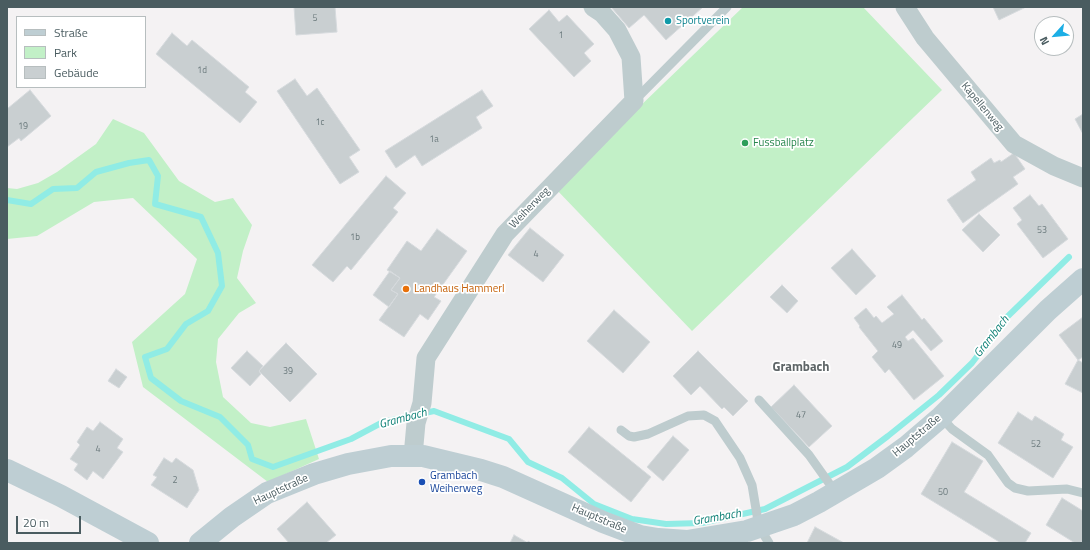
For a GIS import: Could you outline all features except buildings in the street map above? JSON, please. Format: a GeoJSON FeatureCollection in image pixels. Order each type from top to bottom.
{"type":"FeatureCollection","features":[{"type":"Feature","properties":{"kind":"main road","name":"Hauptstraße"},"geometry":{"type":"LineString","coordinates":[[200,543],[250,504],[292,483],[355,462],[391,456],[413,456],[462,464],[503,477],[603,522],[640,536],[693,542],[761,529],[794,515],[833,489],[877,468],[906,446],[941,417],[1048,310],[1083,279]]}},
{"type":"Feature","properties":{"kind":"main road"},"geometry":{"type":"LineString","coordinates":[[7,470],[61,496],[148,543]]}},
{"type":"Feature","properties":{"kind":"street"},"geometry":{"type":"LineString","coordinates":[[593,7],[602,13],[617,30],[631,57],[634,101]]}},
{"type":"Feature","properties":{"kind":"street","name":"Kapellenweg"},"geometry":{"type":"LineString","coordinates":[[906,7],[925,38],[1014,144],[1054,166],[1083,178]]}},
{"type":"Feature","properties":{"kind":"street","name":"Weiherweg"},"geometry":{"type":"LineString","coordinates":[[413,456],[416,423],[422,403],[426,358],[505,234],[634,101]]}},
{"type":"Feature","properties":{"kind":"lane","name":"Weiherweg"},"geometry":{"type":"LineString","coordinates":[[634,101],[727,7]]}},
{"type":"Feature","properties":{"kind":"lane"},"geometry":{"type":"LineString","coordinates":[[759,400],[823,473],[833,489]]}},
{"type":"Feature","properties":{"kind":"lane"},"geometry":{"type":"LineString","coordinates":[[621,430],[628,436],[634,438],[648,434],[688,416],[704,415],[715,420],[740,458],[752,485],[761,529]]}},
{"type":"Feature","properties":{"kind":"lane"},"geometry":{"type":"LineString","coordinates":[[941,417],[952,429],[988,456],[1008,483],[1015,488],[1028,491],[1067,489],[1083,494]]}},
{"type":"Feature","properties":{"kind":"green space","name":"Fussballplatz"},"geometry":{"type":"Polygon","coordinates":[[[743,7],[863,7],[942,90],[692,331],[555,188],[743,7]]]}},
{"type":"Feature","properties":{"kind":"green space"},"geometry":{"type":"Polygon","coordinates":[[[113,119],[144,133],[179,181],[215,202],[233,198],[252,225],[243,251],[237,278],[256,303],[239,313],[218,339],[216,362],[223,397],[251,423],[270,427],[306,419],[319,459],[268,482],[143,387],[132,342],[185,294],[197,259],[133,198],[94,202],[37,236],[7,239],[7,188],[17,189],[38,183],[57,172],[96,144],[113,119]]]}},
{"type":"Feature","properties":{"kind":"waterway","name":"Grambach"},"geometry":{"type":"LineString","coordinates":[[7,200],[31,204],[53,189],[77,188],[96,172],[129,163],[149,160],[158,176],[155,204],[201,217],[218,253],[222,286],[208,311],[186,324],[167,349],[145,357],[151,378],[181,401],[220,417],[248,445],[252,459],[273,467],[351,439],[383,422],[434,411],[509,439],[528,462],[562,478],[594,504],[632,519],[666,524],[702,523],[765,509],[847,467],[939,395],[972,363],[1007,317],[1069,257]]}},
{"type":"Feature","properties":{"kind":"place","name":"Sportverein"},"geometry":{"type":"Point","coordinates":[668,21]}},
{"type":"Feature","properties":{"kind":"place","name":"Fussballplatz"},"geometry":{"type":"Point","coordinates":[745,143]}},
{"type":"Feature","properties":{"kind":"place","name":"Landhaus Hammerl"},"geometry":{"type":"Point","coordinates":[406,289]}},
{"type":"Feature","properties":{"kind":"place","name":"Grambach Weiherweg"},"geometry":{"type":"Point","coordinates":[422,482]}},
{"type":"Feature","properties":{"kind":"district","name":"Grambach"},"geometry":{"type":"Point","coordinates":[801,368]}}]}
